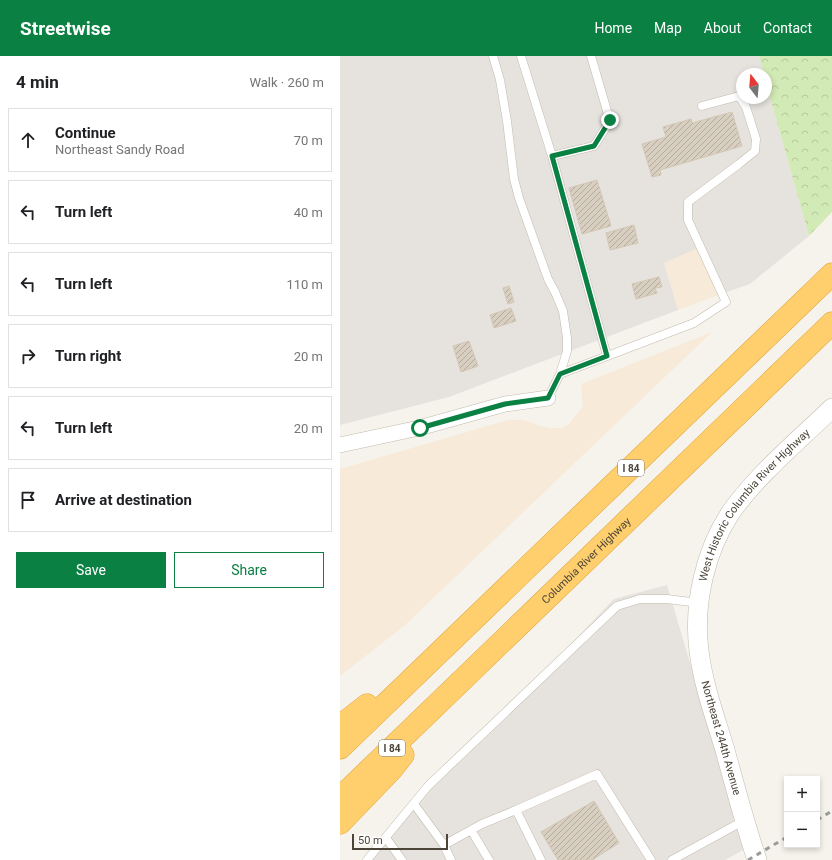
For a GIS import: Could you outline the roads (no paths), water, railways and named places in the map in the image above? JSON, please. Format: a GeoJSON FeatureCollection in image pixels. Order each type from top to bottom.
{"type":"FeatureCollection","features":[{"type":"Feature","properties":{"kind":"highway","name":"I 84"},"geometry":{"type":"LineString","coordinates":[[340,748],[832,274]]}},
{"type":"Feature","properties":{"kind":"highway","name":"Columbia River Highway"},"geometry":{"type":"LineString","coordinates":[[340,798],[832,324]]}},
{"type":"Feature","properties":{"kind":"highway"},"geometry":{"type":"LineString","coordinates":[[340,726],[352,715],[429,662]]}},
{"type":"Feature","properties":{"kind":"highway"},"geometry":{"type":"LineString","coordinates":[[340,823],[392,769],[444,699]]}},
{"type":"Feature","properties":{"kind":"street"},"geometry":{"type":"LineString","coordinates":[[340,445],[420,428],[505,404],[548,398]]}},
{"type":"Feature","properties":{"kind":"street","name":"West Historic Columbia River Highway"},"geometry":{"type":"LineString","coordinates":[[699,608],[700,592],[708,562],[720,531],[730,514],[751,487],[832,408]]}},
{"type":"Feature","properties":{"kind":"street","name":"Northeast 244th Avenue"},"geometry":{"type":"LineString","coordinates":[[699,608],[697,636],[703,675],[757,860]]}},
{"type":"Feature","properties":{"kind":"lane"},"geometry":{"type":"LineString","coordinates":[[493,56],[500,80],[514,179],[519,198],[548,279],[563,311],[567,338],[566,350],[560,374],[548,398]]}},
{"type":"Feature","properties":{"kind":"lane"},"geometry":{"type":"LineString","coordinates":[[521,56],[552,156],[607,356]]}},
{"type":"Feature","properties":{"kind":"lane"},"geometry":{"type":"LineString","coordinates":[[552,156],[594,146],[610,120],[591,56]]}},
{"type":"Feature","properties":{"kind":"lane"},"geometry":{"type":"LineString","coordinates":[[560,374],[694,323],[726,302],[688,220],[688,202],[740,164],[754,151],[756,139],[746,107],[739,96],[702,106]]}},
{"type":"Feature","properties":{"kind":"lane"},"geometry":{"type":"LineString","coordinates":[[367,860],[428,786],[589,631],[617,606],[640,599],[667,599],[699,608]]}},
{"type":"Feature","properties":{"kind":"lane"},"geometry":{"type":"LineString","coordinates":[[444,845],[482,824],[597,774],[651,860]]}},
{"type":"Feature","properties":{"kind":"lane"},"geometry":{"type":"LineString","coordinates":[[414,804],[444,845],[451,860]]}},
{"type":"Feature","properties":{"kind":"lane"},"geometry":{"type":"LineString","coordinates":[[516,810],[541,860]]}},
{"type":"Feature","properties":{"kind":"lane"},"geometry":{"type":"LineString","coordinates":[[672,860],[745,820]]}},
{"type":"Feature","properties":{"kind":"lane"},"geometry":{"type":"LineString","coordinates":[[471,830],[489,860]]}},
{"type":"Feature","properties":{"kind":"lane"},"geometry":{"type":"LineString","coordinates":[[386,838],[402,860]]}},
{"type":"Feature","properties":{"kind":"railway"},"geometry":{"type":"LineString","coordinates":[[820,818],[832,811]]}},
{"type":"Feature","properties":{"kind":"railway"},"geometry":{"type":"LineString","coordinates":[[748,860],[784,839]]}}]}
